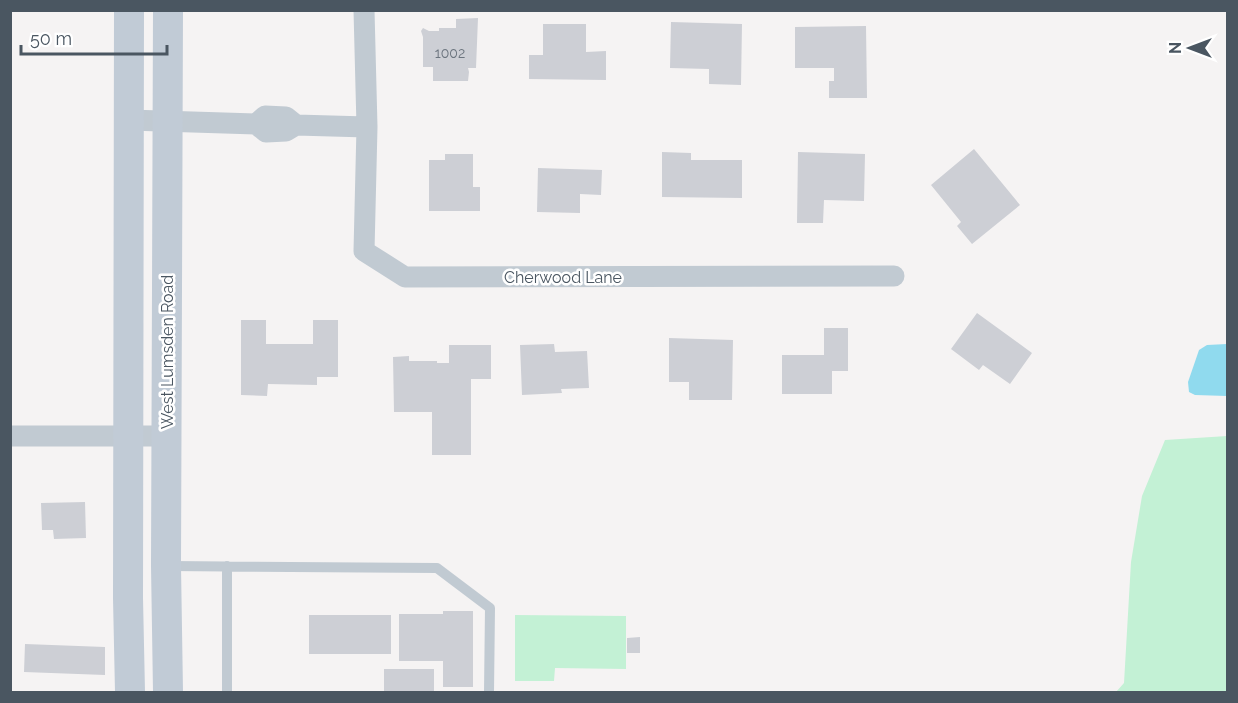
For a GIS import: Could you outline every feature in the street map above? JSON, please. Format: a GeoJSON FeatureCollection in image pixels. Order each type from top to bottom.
{"type":"FeatureCollection","features":[{"type":"Feature","properties":{"kind":"main road"},"geometry":{"type":"LineString","coordinates":[[129,10],[130,693]]}},
{"type":"Feature","properties":{"kind":"main road","name":"West Lumsden Road"},"geometry":{"type":"LineString","coordinates":[[168,10],[166,566],[168,693]]}},
{"type":"Feature","properties":{"kind":"street"},"geometry":{"type":"LineString","coordinates":[[129,120],[256,123],[266,132],[286,131],[296,125],[367,127],[364,10]]}},
{"type":"Feature","properties":{"kind":"street","name":"Cherwood Lane"},"geometry":{"type":"LineString","coordinates":[[367,127],[364,251],[405,277],[894,276]]}},
{"type":"Feature","properties":{"kind":"street"},"geometry":{"type":"LineString","coordinates":[[10,436],[167,436]]}},
{"type":"Feature","properties":{"kind":"lane"},"geometry":{"type":"LineString","coordinates":[[166,566],[437,568],[490,608],[489,693]]}},
{"type":"Feature","properties":{"kind":"lane"},"geometry":{"type":"LineString","coordinates":[[227,566],[227,693]]}},
{"type":"Feature","properties":{"kind":"green space"},"geometry":{"type":"Polygon","coordinates":[[[1227,436],[1227,692],[1116,692],[1124,683],[1131,562],[1142,496],[1165,440],[1227,436]]]}},
{"type":"Feature","properties":{"kind":"green space"},"geometry":{"type":"Polygon","coordinates":[[[515,615],[626,616],[626,669],[555,668],[554,681],[515,681],[515,615]]]}},
{"type":"Feature","properties":{"kind":"water"},"geometry":{"type":"Polygon","coordinates":[[[1227,344],[1227,396],[1195,395],[1189,392],[1188,382],[1199,350],[1207,345],[1227,344]]]}},
{"type":"Feature","properties":{"kind":"building"},"geometry":{"type":"Polygon","coordinates":[[[478,18],[476,68],[468,68],[468,81],[433,81],[433,67],[423,67],[421,31],[423,28],[429,31],[439,31],[439,28],[456,28],[456,19],[478,18]]]}},
{"type":"Feature","properties":{"kind":"building"},"geometry":{"type":"Polygon","coordinates":[[[671,22],[742,24],[741,85],[709,84],[709,69],[670,68],[671,22]]]}},
{"type":"Feature","properties":{"kind":"building"},"geometry":{"type":"Polygon","coordinates":[[[543,24],[586,24],[586,52],[606,51],[606,80],[529,79],[529,55],[543,55],[543,24]]]}},
{"type":"Feature","properties":{"kind":"building"},"geometry":{"type":"Polygon","coordinates":[[[866,26],[867,98],[829,98],[829,81],[834,81],[834,68],[795,68],[795,27],[866,26]]]}},
{"type":"Feature","properties":{"kind":"building"},"geometry":{"type":"Polygon","coordinates":[[[974,149],[1020,205],[972,244],[957,226],[961,222],[931,185],[974,149]]]}},
{"type":"Feature","properties":{"kind":"building"},"geometry":{"type":"Polygon","coordinates":[[[662,152],[691,153],[691,160],[742,160],[742,198],[662,197],[662,152]]]}},
{"type":"Feature","properties":{"kind":"building"},"geometry":{"type":"Polygon","coordinates":[[[798,152],[865,154],[864,201],[824,200],[823,223],[797,223],[798,152]]]}},
{"type":"Feature","properties":{"kind":"building"},"geometry":{"type":"Polygon","coordinates":[[[445,154],[473,154],[473,187],[480,187],[480,211],[429,211],[429,160],[445,160],[445,154]]]}},
{"type":"Feature","properties":{"kind":"building"},"geometry":{"type":"Polygon","coordinates":[[[538,168],[602,170],[601,195],[580,194],[580,213],[537,212],[538,168]]]}},
{"type":"Feature","properties":{"kind":"building"},"geometry":{"type":"Polygon","coordinates":[[[977,313],[1032,353],[1010,384],[983,365],[979,370],[951,349],[977,313]]]}},
{"type":"Feature","properties":{"kind":"building"},"geometry":{"type":"Polygon","coordinates":[[[241,320],[266,320],[266,344],[313,344],[313,320],[338,320],[338,377],[317,377],[317,385],[268,384],[267,396],[241,395],[241,320]]]}},
{"type":"Feature","properties":{"kind":"building"},"geometry":{"type":"Polygon","coordinates":[[[824,328],[848,328],[848,371],[832,371],[832,394],[782,394],[782,355],[824,355],[824,328]]]}},
{"type":"Feature","properties":{"kind":"building"},"geometry":{"type":"Polygon","coordinates":[[[669,338],[733,340],[732,400],[689,400],[689,382],[669,382],[669,338]]]}},
{"type":"Feature","properties":{"kind":"building"},"geometry":{"type":"Polygon","coordinates":[[[554,344],[555,352],[587,351],[589,388],[561,389],[562,393],[522,395],[520,345],[554,344]]]}},
{"type":"Feature","properties":{"kind":"building"},"geometry":{"type":"Polygon","coordinates":[[[449,345],[491,345],[491,379],[471,379],[471,455],[432,455],[432,412],[394,412],[393,357],[409,356],[409,361],[449,363],[449,345]]]}},
{"type":"Feature","properties":{"kind":"building"},"geometry":{"type":"Polygon","coordinates":[[[85,502],[86,538],[54,539],[53,530],[42,530],[41,503],[85,502]]]}},
{"type":"Feature","properties":{"kind":"building"},"geometry":{"type":"Polygon","coordinates":[[[443,611],[473,611],[473,687],[443,687],[443,661],[399,661],[399,614],[443,614],[443,611]]]}},
{"type":"Feature","properties":{"kind":"building"},"geometry":{"type":"Polygon","coordinates":[[[309,615],[391,615],[391,654],[309,654],[309,615]]]}},
{"type":"Feature","properties":{"kind":"building"},"geometry":{"type":"Polygon","coordinates":[[[640,637],[640,653],[627,653],[627,638],[640,637]]]}},
{"type":"Feature","properties":{"kind":"building"},"geometry":{"type":"Polygon","coordinates":[[[25,644],[105,647],[105,675],[24,672],[25,644]]]}},
{"type":"Feature","properties":{"kind":"building"},"geometry":{"type":"Polygon","coordinates":[[[384,669],[434,669],[434,692],[384,692],[384,669]]]}}]}
